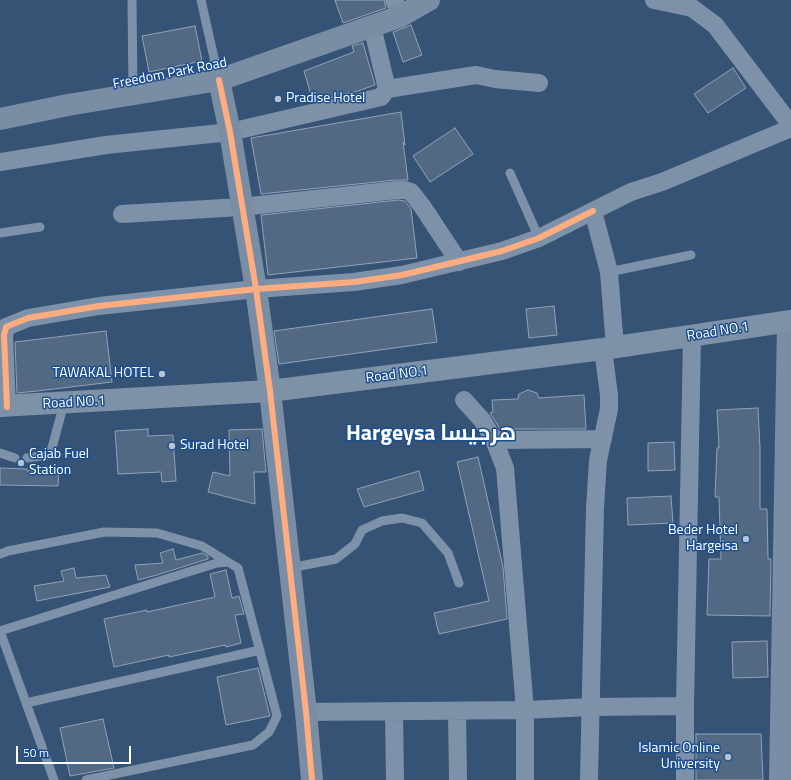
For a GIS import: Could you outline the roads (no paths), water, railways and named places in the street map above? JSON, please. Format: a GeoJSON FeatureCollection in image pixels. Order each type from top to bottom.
{"type":"FeatureCollection","features":[{"type":"Feature","properties":{"kind":"highway","name":"Road NO.1"},"geometry":{"type":"LineString","coordinates":[[3,406],[270,391],[609,348],[790,321]]}},
{"type":"Feature","properties":{"kind":"street","name":"Freedom Park Road"},"geometry":{"type":"LineString","coordinates":[[0,119],[68,105],[219,80],[372,26],[398,8],[429,0]]}},
{"type":"Feature","properties":{"kind":"street"},"geometry":{"type":"LineString","coordinates":[[654,0],[692,8],[715,25],[791,125]]}},
{"type":"Feature","properties":{"kind":"street"},"geometry":{"type":"LineString","coordinates":[[372,26],[387,89]]}},
{"type":"Feature","properties":{"kind":"street"},"geometry":{"type":"LineString","coordinates":[[0,162],[106,145],[230,132],[381,97],[387,89],[476,75],[495,79],[539,83]]}},
{"type":"Feature","properties":{"kind":"street"},"geometry":{"type":"LineString","coordinates":[[219,80],[230,132],[241,207],[256,289],[270,391],[306,712],[312,780]]}},
{"type":"Feature","properties":{"kind":"street"},"geometry":{"type":"LineString","coordinates":[[3,406],[4,335],[6,327],[28,318],[99,306],[256,289],[354,282],[402,275],[502,252],[539,238],[631,192],[662,182],[791,128]]}},
{"type":"Feature","properties":{"kind":"street"},"geometry":{"type":"LineString","coordinates":[[122,214],[241,207],[405,190],[411,192],[422,206],[459,262]]}},
{"type":"Feature","properties":{"kind":"street"},"geometry":{"type":"LineString","coordinates":[[589,780],[595,508],[598,460],[609,409],[609,272],[593,211]]}},
{"type":"Feature","properties":{"kind":"street"},"geometry":{"type":"LineString","coordinates":[[784,768],[787,657],[790,321]]}},
{"type":"Feature","properties":{"kind":"street"},"geometry":{"type":"LineString","coordinates":[[686,780],[685,706],[692,336]]}},
{"type":"Feature","properties":{"kind":"street"},"geometry":{"type":"LineString","coordinates":[[464,400],[482,420],[494,440],[505,468],[525,710],[524,780]]}},
{"type":"Feature","properties":{"kind":"street"},"geometry":{"type":"LineString","coordinates":[[494,440],[602,439]]}},
{"type":"Feature","properties":{"kind":"street"},"geometry":{"type":"LineString","coordinates":[[306,712],[525,710],[590,707],[685,706]]}},
{"type":"Feature","properties":{"kind":"street"},"geometry":{"type":"LineString","coordinates":[[457,710],[458,780]]}},
{"type":"Feature","properties":{"kind":"street"},"geometry":{"type":"LineString","coordinates":[[394,711],[395,780]]}},
{"type":"Feature","properties":{"kind":"lane"},"geometry":{"type":"LineString","coordinates":[[132,0],[133,94]]}},
{"type":"Feature","properties":{"kind":"lane"},"geometry":{"type":"LineString","coordinates":[[201,0],[219,80]]}},
{"type":"Feature","properties":{"kind":"lane"},"geometry":{"type":"LineString","coordinates":[[510,173],[539,238]]}},
{"type":"Feature","properties":{"kind":"lane"},"geometry":{"type":"LineString","coordinates":[[0,233],[40,227]]}},
{"type":"Feature","properties":{"kind":"lane"},"geometry":{"type":"LineString","coordinates":[[609,272],[691,255]]}},
{"type":"Feature","properties":{"kind":"lane"},"geometry":{"type":"LineString","coordinates":[[27,458],[47,455],[52,448],[64,403]]}},
{"type":"Feature","properties":{"kind":"lane"},"geometry":{"type":"LineString","coordinates":[[0,453],[16,458]]}},
{"type":"Feature","properties":{"kind":"lane"},"geometry":{"type":"LineString","coordinates":[[290,568],[336,559],[354,544],[362,530],[382,521],[402,518],[422,523],[448,553],[459,583]]}},
{"type":"Feature","properties":{"kind":"lane"},"geometry":{"type":"LineString","coordinates":[[0,554],[8,551],[104,532],[157,533],[202,546],[238,568],[277,716],[269,732],[253,745],[86,780]]}},
{"type":"Feature","properties":{"kind":"lane"},"geometry":{"type":"LineString","coordinates":[[54,780],[0,631],[217,563],[228,562]]}},
{"type":"Feature","properties":{"kind":"lane"},"geometry":{"type":"LineString","coordinates":[[26,703],[260,650]]}},
{"type":"Feature","properties":{"kind":"place","name":"Pradise Hotel"},"geometry":{"type":"Point","coordinates":[278,99]}},
{"type":"Feature","properties":{"kind":"place","name":"TAWAKAL HOTEL"},"geometry":{"type":"Point","coordinates":[162,374]}},
{"type":"Feature","properties":{"kind":"place","name":"Surad Hotel"},"geometry":{"type":"Point","coordinates":[172,446]}},
{"type":"Feature","properties":{"kind":"place","name":"Cajab Fuel Station"},"geometry":{"type":"Point","coordinates":[21,463]}},
{"type":"Feature","properties":{"kind":"place","name":"Beder Hotel Hargeisa"},"geometry":{"type":"Point","coordinates":[746,539]}},
{"type":"Feature","properties":{"kind":"place","name":"Islamic Online University"},"geometry":{"type":"Point","coordinates":[728,757]}},
{"type":"Feature","properties":{"kind":"district","name":"Hargeysa هرجيسا"},"geometry":{"type":"Point","coordinates":[431,435]}}]}
